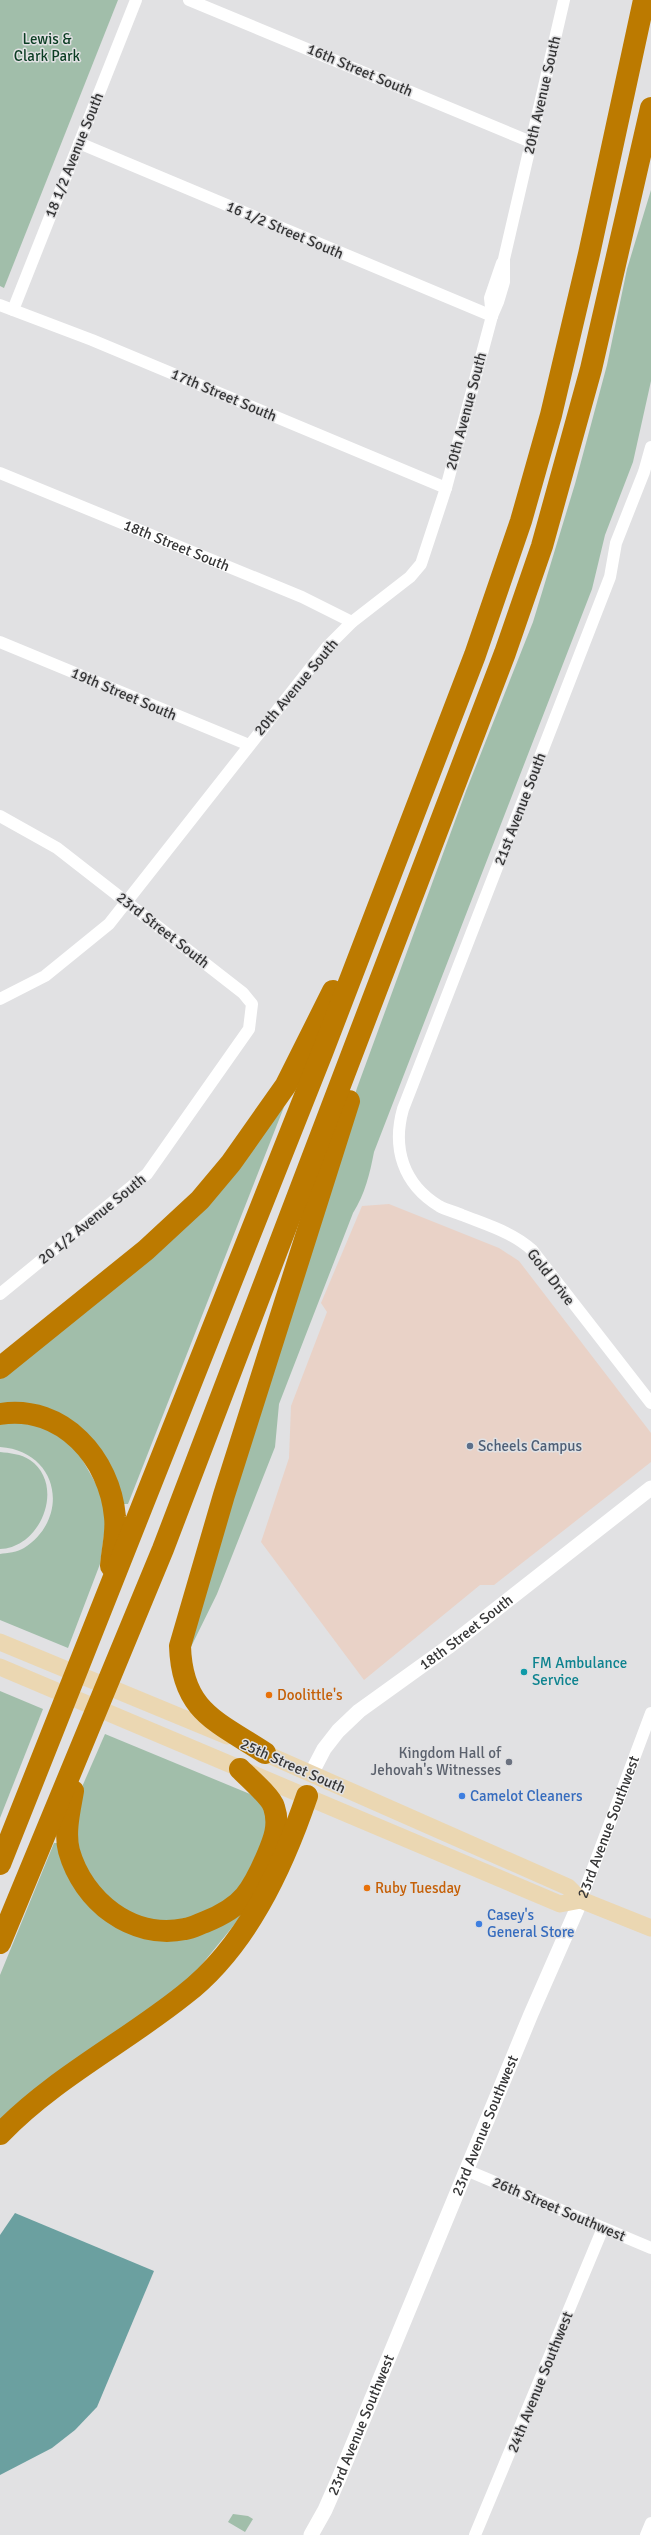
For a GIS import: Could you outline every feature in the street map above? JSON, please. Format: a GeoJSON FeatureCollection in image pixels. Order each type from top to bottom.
{"type":"FeatureCollection","features":[{"type":"Feature","properties":{"kind":"highway"},"geometry":{"type":"LineString","coordinates":[[0,1864],[396,862],[475,655],[522,518],[551,414],[590,254],[644,0]]}},
{"type":"Feature","properties":{"kind":"highway"},"geometry":{"type":"LineString","coordinates":[[0,1943],[163,1549],[246,1328],[408,912],[505,653],[542,546],[592,369],[651,108]]}},
{"type":"Feature","properties":{"kind":"highway"},"geometry":{"type":"LineString","coordinates":[[0,1368],[146,1250],[200,1200],[230,1163],[286,1085],[396,862]]}},
{"type":"Feature","properties":{"kind":"highway"},"geometry":{"type":"LineString","coordinates":[[265,1753],[209,1716],[197,1705],[189,1693],[181,1668],[180,1646],[231,1473],[384,993],[408,912]]}},
{"type":"Feature","properties":{"kind":"highway"},"geometry":{"type":"LineString","coordinates":[[0,1414],[37,1415],[65,1428],[87,1446],[106,1476],[116,1518],[108,1591]]}},
{"type":"Feature","properties":{"kind":"highway"},"geometry":{"type":"LineString","coordinates":[[85,1738],[68,1817],[69,1850],[82,1882],[104,1908],[130,1924],[160,1930],[185,1929],[229,1910],[245,1896],[259,1875],[278,1825],[274,1805],[240,1769]]}},
{"type":"Feature","properties":{"kind":"highway"},"geometry":{"type":"LineString","coordinates":[[0,2134],[59,2083],[185,1994],[229,1950],[249,1924],[265,1896],[307,1796]]}},
{"type":"Feature","properties":{"kind":"main road","name":"25th Street South"},"geometry":{"type":"LineString","coordinates":[[0,1642],[160,1707],[265,1753],[568,1887],[581,1900],[651,1928]]}},
{"type":"Feature","properties":{"kind":"main road","name":"25th Street South"},"geometry":{"type":"LineString","coordinates":[[0,1667],[560,1904],[581,1900]]}},
{"type":"Feature","properties":{"kind":"main road","name":"18th Street South"},"geometry":{"type":"LineString","coordinates":[[307,1796],[312,1774]]}},
{"type":"Feature","properties":{"kind":"street","name":"18 1/2 Avenue South"},"geometry":{"type":"LineString","coordinates":[[13,310],[136,0]]}},
{"type":"Feature","properties":{"kind":"street","name":"16th Street South"},"geometry":{"type":"LineString","coordinates":[[189,0],[530,142]]}},
{"type":"Feature","properties":{"kind":"street","name":"20th Avenue South"},"geometry":{"type":"LineString","coordinates":[[0,999],[45,976],[82,948],[109,924],[249,744],[328,647],[352,622],[410,577],[421,564],[446,488],[492,316],[490,298],[495,278],[504,260],[564,0]]}},
{"type":"Feature","properties":{"kind":"street","name":"16 1/2 Street South"},"geometry":{"type":"LineString","coordinates":[[79,143],[492,316]]}},
{"type":"Feature","properties":{"kind":"street","name":"17th Street South"},"geometry":{"type":"LineString","coordinates":[[0,305],[99,343],[446,488]]}},
{"type":"Feature","properties":{"kind":"street","name":"21st Avenue South"},"geometry":{"type":"LineString","coordinates":[[406,1172],[397,1137],[403,1109],[610,577],[616,543],[648,473],[651,447]]}},
{"type":"Feature","properties":{"kind":"street","name":"18th Street South"},"geometry":{"type":"LineString","coordinates":[[0,473],[302,597],[352,622]]}},
{"type":"Feature","properties":{"kind":"street","name":"19th Street South"},"geometry":{"type":"LineString","coordinates":[[0,642],[249,744]]}},
{"type":"Feature","properties":{"kind":"street","name":"23rd Street South"},"geometry":{"type":"LineString","coordinates":[[0,816],[56,848],[127,901],[243,993],[252,1004],[249,1029],[217,1078]]}},
{"type":"Feature","properties":{"kind":"street","name":"20 1/2 Avenue South"},"geometry":{"type":"LineString","coordinates":[[0,1294],[147,1174],[217,1078]]}},
{"type":"Feature","properties":{"kind":"street","name":"Gold Drive"},"geometry":{"type":"LineString","coordinates":[[406,1172],[421,1192],[440,1207],[505,1232],[520,1240],[532,1250],[651,1403]]}},
{"type":"Feature","properties":{"kind":"street","name":"18th Street South"},"geometry":{"type":"LineString","coordinates":[[312,1774],[324,1749],[338,1731],[359,1711],[461,1637],[651,1488]]}},
{"type":"Feature","properties":{"kind":"street","name":"23rd Avenue Southwest"},"geometry":{"type":"LineString","coordinates":[[311,2535],[326,2510],[547,1974],[581,1900],[651,1713]]}},
{"type":"Feature","properties":{"kind":"street","name":"26th Street Southwest"},"geometry":{"type":"LineString","coordinates":[[466,2170],[651,2248]]}},
{"type":"Feature","properties":{"kind":"street","name":"24th Avenue Southwest"},"geometry":{"type":"LineString","coordinates":[[475,2535],[603,2228]]}},
{"type":"Feature","properties":{"kind":"street"},"geometry":{"type":"LineString","coordinates":[[646,2535],[651,2523]]}},
{"type":"Feature","properties":{"kind":"shaded area","name":"Scheels Campus"},"geometry":{"type":"Polygon","coordinates":[[[389,1204],[499,1248],[519,1261],[651,1433],[651,1462],[494,1585],[480,1585],[364,1680],[261,1542],[289,1458],[291,1406],[327,1312],[321,1303],[362,1206],[389,1204]]]}},
{"type":"Feature","properties":{"kind":"green space","name":"Lewis & Clark Park"},"geometry":{"type":"Polygon","coordinates":[[[0,0],[118,0],[4,288],[0,286],[0,0]]]}},
{"type":"Feature","properties":{"kind":"green space"},"geometry":{"type":"Polygon","coordinates":[[[651,190],[651,381],[633,462],[605,535],[592,589],[374,1152],[364,1191],[353,1213],[279,1404],[275,1447],[217,1594],[188,1653],[183,1647],[357,1088],[466,791],[533,622],[575,484],[607,365],[627,269],[651,190]]]}},
{"type":"Feature","properties":{"kind":"green space"},"geometry":{"type":"Polygon","coordinates":[[[284,1107],[128,1504],[120,1504],[97,1450],[0,1409],[0,1375],[284,1107]]]}},
{"type":"Feature","properties":{"kind":"green space"},"geometry":{"type":"Polygon","coordinates":[[[8,1421],[45,1427],[74,1445],[108,1505],[100,1564],[68,1648],[0,1620],[0,1554],[22,1549],[39,1535],[48,1520],[53,1504],[52,1488],[46,1473],[35,1460],[20,1451],[0,1447],[0,1422],[8,1421]]]}},
{"type":"Feature","properties":{"kind":"green space"},"geometry":{"type":"Polygon","coordinates":[[[0,1452],[12,1453],[27,1458],[41,1471],[46,1484],[47,1499],[44,1514],[37,1527],[27,1538],[15,1546],[0,1549],[0,1452]]]}},
{"type":"Feature","properties":{"kind":"green space"},"geometry":{"type":"Polygon","coordinates":[[[0,1691],[43,1709],[0,1818],[0,1691]]]}},
{"type":"Feature","properties":{"kind":"green space"},"geometry":{"type":"Polygon","coordinates":[[[105,1734],[250,1794],[263,1805],[270,1827],[236,1896],[176,1926],[112,1909],[74,1850],[75,1803],[105,1734]]]}},
{"type":"Feature","properties":{"kind":"green space"},"geometry":{"type":"Polygon","coordinates":[[[54,1843],[60,1843],[73,1880],[79,1893],[87,1903],[97,1912],[109,1919],[144,1936],[257,1891],[234,1925],[190,1979],[0,2125],[0,1975],[54,1843]]]}},
{"type":"Feature","properties":{"kind":"green space"},"geometry":{"type":"Polygon","coordinates":[[[233,2514],[248,2516],[253,2519],[245,2532],[228,2522],[233,2514]]]}},
{"type":"Feature","properties":{"kind":"water"},"geometry":{"type":"Polygon","coordinates":[[[15,2213],[154,2271],[97,2407],[75,2430],[52,2448],[0,2475],[0,2235],[15,2213]]]}},
{"type":"Feature","properties":{"kind":"place","name":"Scheels Campus"},"geometry":{"type":"Point","coordinates":[470,1446]}},
{"type":"Feature","properties":{"kind":"place","name":"FM Ambulance Service"},"geometry":{"type":"Point","coordinates":[524,1672]}},
{"type":"Feature","properties":{"kind":"place","name":"Doolittle's"},"geometry":{"type":"Point","coordinates":[269,1695]}},
{"type":"Feature","properties":{"kind":"place","name":"Kingdom Hall of Jehovah's Witnesses"},"geometry":{"type":"Point","coordinates":[509,1762]}},
{"type":"Feature","properties":{"kind":"place","name":"Camelot Cleaners"},"geometry":{"type":"Point","coordinates":[462,1796]}},
{"type":"Feature","properties":{"kind":"place","name":"Ruby Tuesday"},"geometry":{"type":"Point","coordinates":[367,1888]}},
{"type":"Feature","properties":{"kind":"place","name":"Casey's General Store"},"geometry":{"type":"Point","coordinates":[479,1924]}}]}
